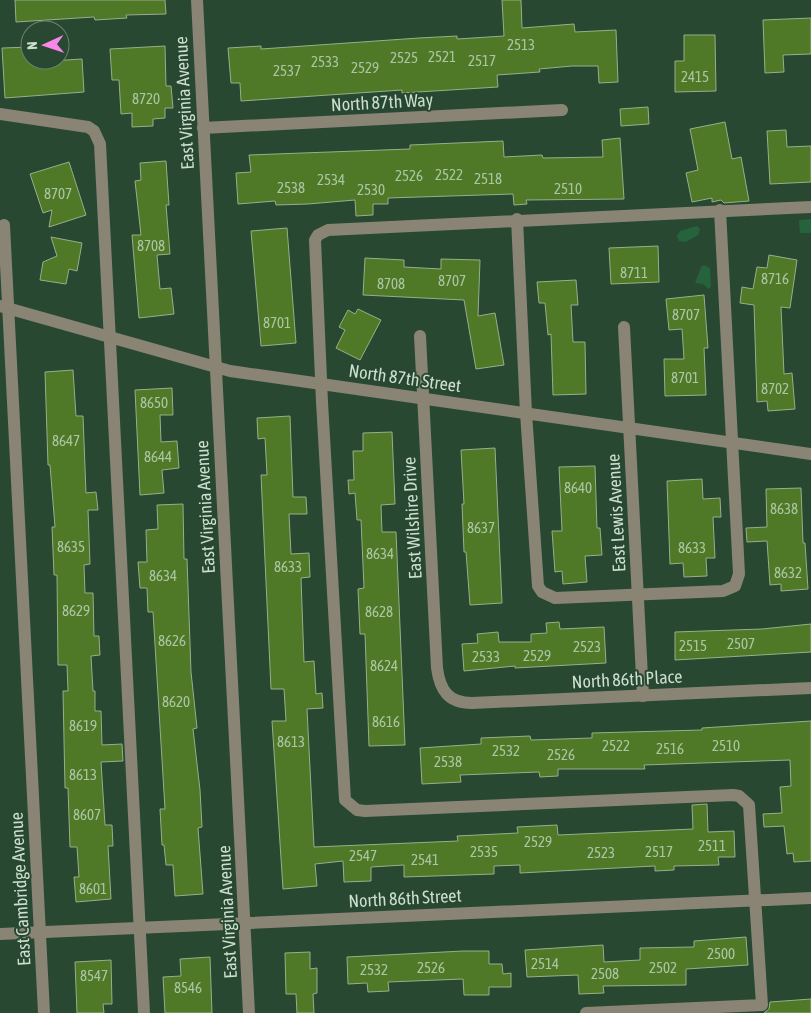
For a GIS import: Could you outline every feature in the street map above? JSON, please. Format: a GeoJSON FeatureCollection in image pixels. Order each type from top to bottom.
{"type":"FeatureCollection","features":[{"type":"Feature","properties":{"kind":"street","name":"East Virginia Avenue"},"geometry":{"type":"LineString","coordinates":[[197,0],[249,1013]]}},
{"type":"Feature","properties":{"kind":"street","name":"North 87th Way"},"geometry":{"type":"LineString","coordinates":[[203,128],[562,110]]}},
{"type":"Feature","properties":{"kind":"street"},"geometry":{"type":"LineString","coordinates":[[0,114],[88,127],[98,137],[144,1013]]}},
{"type":"Feature","properties":{"kind":"street"},"geometry":{"type":"LineString","coordinates":[[586,1013],[762,1005],[751,811],[749,805],[739,796],[366,811],[350,806],[345,800],[314,246],[318,235],[328,230],[517,219],[811,207]]}},
{"type":"Feature","properties":{"kind":"street"},"geometry":{"type":"LineString","coordinates":[[517,219],[526,413],[538,586],[542,592],[555,598],[637,595],[723,591],[735,586],[739,574],[720,210]]}},
{"type":"Feature","properties":{"kind":"street","name":"East Cambridge Avenue"},"geometry":{"type":"LineString","coordinates":[[4,224],[4,307],[44,1013]]}},
{"type":"Feature","properties":{"kind":"street","name":"North 87th Street"},"geometry":{"type":"LineString","coordinates":[[4,307],[216,368],[811,454]]}},
{"type":"Feature","properties":{"kind":"street","name":"East Lewis Avenue"},"geometry":{"type":"LineString","coordinates":[[624,327],[643,696]]}},
{"type":"Feature","properties":{"kind":"street","name":"East Wilshire Drive"},"geometry":{"type":"LineString","coordinates":[[420,336],[437,668],[440,687],[446,696]]}},
{"type":"Feature","properties":{"kind":"street","name":"North 86th Place"},"geometry":{"type":"LineString","coordinates":[[446,696],[454,701],[472,703],[811,688]]}},
{"type":"Feature","properties":{"kind":"street","name":"North 86th Street"},"geometry":{"type":"LineString","coordinates":[[0,934],[811,898]]}},
{"type":"Feature","properties":{"kind":"shaded area"},"geometry":{"type":"Polygon","coordinates":[[[811,219],[811,233],[800,233],[799,220],[811,219]]]}},
{"type":"Feature","properties":{"kind":"shaded area"},"geometry":{"type":"Polygon","coordinates":[[[697,226],[700,229],[698,235],[686,242],[679,241],[677,236],[680,231],[697,226]]]}},
{"type":"Feature","properties":{"kind":"shaded area"},"geometry":{"type":"Polygon","coordinates":[[[704,265],[710,268],[711,286],[709,289],[703,284],[695,283],[701,267],[704,265]]]}},
{"type":"Feature","properties":{"kind":"building"},"geometry":{"type":"Polygon","coordinates":[[[15,0],[165,0],[166,14],[126,15],[127,18],[95,20],[94,17],[20,20],[20,22],[16,22],[15,0]]]}},
{"type":"Feature","properties":{"kind":"building"},"geometry":{"type":"Polygon","coordinates":[[[502,0],[521,0],[522,28],[574,24],[575,32],[616,30],[618,82],[599,83],[598,66],[572,66],[539,69],[540,72],[497,75],[498,87],[402,93],[402,90],[241,101],[240,83],[231,83],[228,48],[261,46],[261,49],[419,38],[457,36],[457,39],[504,36],[502,0]]]}},
{"type":"Feature","properties":{"kind":"building"},"geometry":{"type":"Polygon","coordinates":[[[811,18],[811,54],[783,55],[784,72],[765,73],[763,20],[811,18]]]}},
{"type":"Feature","properties":{"kind":"building"},"geometry":{"type":"Polygon","coordinates":[[[684,35],[715,35],[716,91],[675,92],[675,61],[684,61],[684,35]]]}},
{"type":"Feature","properties":{"kind":"building"},"geometry":{"type":"Polygon","coordinates":[[[165,46],[166,86],[171,86],[173,108],[165,108],[165,118],[153,119],[153,126],[132,127],[132,113],[121,114],[119,80],[112,80],[110,49],[165,46]]]}},
{"type":"Feature","properties":{"kind":"building"},"geometry":{"type":"Polygon","coordinates":[[[20,47],[20,70],[70,70],[70,60],[82,59],[84,92],[5,98],[2,48],[20,47]]]}},
{"type":"Feature","properties":{"kind":"building"},"geometry":{"type":"Polygon","coordinates":[[[648,107],[649,124],[621,126],[620,109],[648,107]]]}},
{"type":"Feature","properties":{"kind":"building"},"geometry":{"type":"Polygon","coordinates":[[[725,122],[732,159],[741,157],[749,201],[724,203],[721,200],[712,202],[712,198],[692,202],[686,173],[698,170],[690,129],[725,122]]]}},
{"type":"Feature","properties":{"kind":"building"},"geometry":{"type":"Polygon","coordinates":[[[786,130],[787,147],[811,146],[811,182],[770,184],[767,131],[786,130]]]}},
{"type":"Feature","properties":{"kind":"building"},"geometry":{"type":"Polygon","coordinates":[[[620,138],[624,199],[526,200],[527,204],[514,205],[513,194],[388,198],[388,204],[373,204],[373,215],[356,216],[355,200],[308,204],[276,205],[275,201],[238,204],[236,173],[251,172],[249,155],[410,149],[410,145],[503,141],[504,157],[542,155],[543,158],[603,157],[602,140],[620,138]]]}},
{"type":"Feature","properties":{"kind":"building"},"geometry":{"type":"Polygon","coordinates":[[[166,161],[169,205],[166,205],[170,254],[157,255],[160,289],[171,288],[174,314],[139,318],[132,235],[141,235],[135,181],[141,180],[140,163],[166,161]]]}},
{"type":"Feature","properties":{"kind":"building"},"geometry":{"type":"Polygon","coordinates":[[[69,162],[86,215],[49,227],[52,210],[43,213],[30,174],[69,162]]]}},
{"type":"Feature","properties":{"kind":"building"},"geometry":{"type":"Polygon","coordinates":[[[287,228],[296,343],[261,346],[251,231],[287,228]]]}},
{"type":"Feature","properties":{"kind":"building"},"geometry":{"type":"Polygon","coordinates":[[[51,237],[82,243],[77,271],[69,269],[66,284],[40,280],[43,262],[57,256],[51,237]]]}},
{"type":"Feature","properties":{"kind":"building"},"geometry":{"type":"Polygon","coordinates":[[[658,246],[659,282],[611,284],[609,248],[658,246]]]}},
{"type":"Feature","properties":{"kind":"building"},"geometry":{"type":"Polygon","coordinates":[[[769,255],[797,260],[790,308],[781,307],[784,374],[792,373],[795,409],[768,411],[767,401],[757,402],[754,305],[740,303],[742,287],[753,289],[757,267],[767,268],[769,255]]]}},
{"type":"Feature","properties":{"kind":"building"},"geometry":{"type":"Polygon","coordinates":[[[365,258],[404,260],[404,267],[441,269],[441,259],[480,260],[478,316],[495,313],[504,365],[476,369],[464,300],[363,295],[365,258]]]}},
{"type":"Feature","properties":{"kind":"building"},"geometry":{"type":"Polygon","coordinates":[[[576,280],[578,305],[571,305],[573,342],[585,342],[586,394],[553,395],[551,334],[548,335],[545,303],[539,303],[537,282],[576,280]]]}},
{"type":"Feature","properties":{"kind":"building"},"geometry":{"type":"Polygon","coordinates":[[[704,295],[708,348],[704,348],[706,395],[665,396],[664,359],[684,359],[682,329],[669,330],[666,299],[704,295]]]}},
{"type":"Feature","properties":{"kind":"building"},"geometry":{"type":"Polygon","coordinates":[[[358,309],[381,320],[360,360],[336,348],[345,330],[339,327],[348,310],[355,314],[358,309]]]}},
{"type":"Feature","properties":{"kind":"building"},"geometry":{"type":"Polygon","coordinates":[[[73,370],[76,416],[83,416],[86,493],[96,492],[98,510],[88,510],[90,564],[84,565],[85,593],[93,593],[94,636],[99,636],[100,655],[91,656],[95,711],[101,711],[102,745],[122,744],[123,761],[101,762],[105,825],[112,825],[113,846],[108,846],[111,899],[76,902],[74,877],[79,877],[77,847],[70,847],[68,788],[65,788],[63,691],[68,691],[67,665],[58,665],[57,575],[54,575],[52,527],[55,527],[50,465],[48,465],[45,372],[73,370]]]}},
{"type":"Feature","properties":{"kind":"building"},"geometry":{"type":"Polygon","coordinates":[[[172,388],[173,415],[160,415],[161,442],[177,441],[179,468],[162,470],[164,493],[140,495],[135,390],[172,388]]]}},
{"type":"Feature","properties":{"kind":"building"},"geometry":{"type":"Polygon","coordinates":[[[290,416],[293,497],[306,497],[307,514],[289,514],[291,554],[309,553],[310,577],[301,578],[304,662],[314,661],[316,694],[322,693],[323,708],[307,709],[314,847],[458,841],[457,836],[518,833],[517,827],[557,825],[558,835],[693,829],[692,805],[707,804],[708,832],[734,831],[735,857],[718,857],[719,865],[674,866],[674,870],[655,871],[655,866],[520,873],[520,865],[494,866],[494,874],[404,877],[404,865],[371,867],[371,881],[344,882],[343,861],[315,864],[317,886],[283,889],[272,721],[286,721],[284,689],[271,689],[261,475],[267,475],[265,438],[258,439],[257,418],[290,416]]]}},
{"type":"Feature","properties":{"kind":"building"},"geometry":{"type":"Polygon","coordinates":[[[392,432],[395,504],[381,505],[382,532],[396,532],[405,745],[369,746],[365,634],[360,634],[358,589],[364,588],[361,520],[357,520],[355,493],[349,494],[348,480],[354,480],[353,451],[363,451],[363,433],[392,432]]]}},
{"type":"Feature","properties":{"kind":"building"},"geometry":{"type":"Polygon","coordinates":[[[495,448],[502,603],[470,605],[466,552],[464,552],[461,450],[495,448]]]}},
{"type":"Feature","properties":{"kind":"building"},"geometry":{"type":"Polygon","coordinates":[[[595,466],[597,528],[600,528],[602,555],[585,556],[587,582],[563,584],[562,571],[555,572],[552,531],[562,531],[559,467],[595,466]]]}},
{"type":"Feature","properties":{"kind":"building"},"geometry":{"type":"Polygon","coordinates":[[[702,479],[703,499],[720,498],[721,517],[713,517],[715,558],[706,558],[707,576],[684,577],[683,563],[670,564],[667,481],[702,479]]]}},
{"type":"Feature","properties":{"kind":"building"},"geometry":{"type":"Polygon","coordinates":[[[801,488],[803,543],[805,543],[808,589],[781,591],[781,584],[770,585],[767,541],[747,542],[746,528],[767,527],[766,489],[801,488]]]}},
{"type":"Feature","properties":{"kind":"building"},"geometry":{"type":"Polygon","coordinates":[[[183,504],[184,559],[187,559],[191,672],[197,728],[193,729],[200,790],[202,827],[198,828],[203,894],[175,896],[173,865],[166,865],[164,845],[162,845],[160,809],[165,809],[153,612],[148,612],[147,588],[140,588],[138,562],[147,562],[146,530],[158,529],[157,505],[183,504]]]}},
{"type":"Feature","properties":{"kind":"building"},"geometry":{"type":"Polygon","coordinates":[[[559,622],[560,629],[604,627],[606,663],[515,668],[515,666],[464,671],[462,644],[478,643],[477,634],[498,632],[499,642],[531,642],[531,634],[547,633],[546,623],[559,622]]]}},
{"type":"Feature","properties":{"kind":"building"},"geometry":{"type":"Polygon","coordinates":[[[811,624],[811,652],[675,660],[675,632],[762,629],[811,624]]]}},
{"type":"Feature","properties":{"kind":"building"},"geometry":{"type":"Polygon","coordinates":[[[811,721],[811,861],[794,862],[793,853],[787,854],[784,826],[764,827],[763,814],[782,813],[780,787],[791,786],[790,760],[644,765],[645,769],[558,769],[558,776],[540,777],[539,772],[460,775],[461,782],[422,784],[420,748],[481,744],[481,738],[530,736],[531,740],[592,738],[592,733],[702,730],[702,728],[811,721]]]}},
{"type":"Feature","properties":{"kind":"building"},"geometry":{"type":"Polygon","coordinates":[[[746,937],[748,965],[686,969],[686,985],[603,986],[604,993],[579,994],[578,975],[527,977],[525,950],[603,945],[604,962],[640,960],[640,948],[694,947],[694,941],[746,937]]]}},
{"type":"Feature","properties":{"kind":"building"},"geometry":{"type":"Polygon","coordinates":[[[489,951],[489,964],[502,964],[503,974],[511,973],[511,987],[489,987],[489,995],[464,995],[463,979],[388,982],[389,991],[368,992],[367,983],[348,984],[347,957],[489,951]]]}},
{"type":"Feature","properties":{"kind":"building"},"geometry":{"type":"Polygon","coordinates":[[[310,952],[310,969],[317,968],[317,993],[313,994],[314,1013],[297,1013],[296,994],[286,994],[285,953],[310,952]]]}},
{"type":"Feature","properties":{"kind":"building"},"geometry":{"type":"Polygon","coordinates":[[[210,957],[212,1013],[165,1013],[163,977],[181,976],[180,959],[210,957]]]}},
{"type":"Feature","properties":{"kind":"building"},"geometry":{"type":"Polygon","coordinates":[[[111,960],[112,1004],[103,1004],[104,1013],[77,1013],[75,962],[111,960]]]}},
{"type":"Feature","properties":{"kind":"building"},"geometry":{"type":"Polygon","coordinates":[[[811,999],[811,1013],[764,1013],[769,1009],[770,1002],[811,999]]]}}]}
